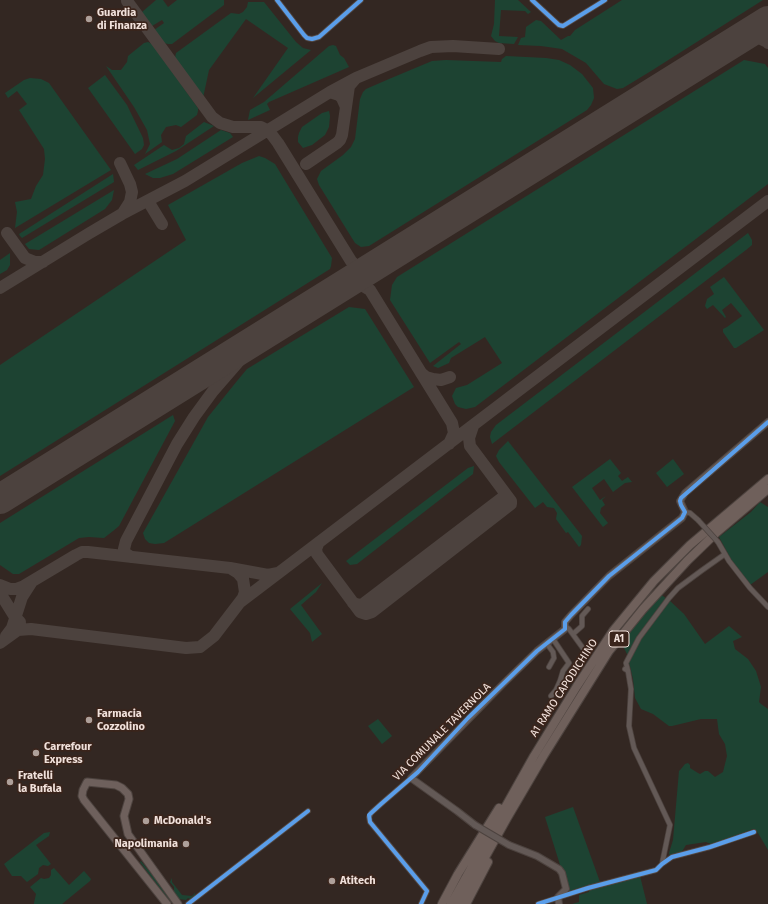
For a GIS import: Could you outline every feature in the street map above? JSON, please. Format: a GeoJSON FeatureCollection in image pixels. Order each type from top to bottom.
{"type":"FeatureCollection","features":[{"type":"Feature","properties":{"kind":"highway","name":"A1 RAMO CAPODICHINO"},"geometry":{"type":"LineString","coordinates":[[451,904],[514,791],[577,686],[613,631],[654,581],[690,545],[767,479]]}},
{"type":"Feature","properties":{"kind":"highway","name":"A1 RAMO CAPODICHINO"},"geometry":{"type":"LineString","coordinates":[[459,904],[544,754],[605,657],[643,608],[692,556],[768,489]]}},
{"type":"Feature","properties":{"kind":"highway"},"geometry":{"type":"LineString","coordinates":[[442,904],[490,821],[502,804],[514,791]]}},
{"type":"Feature","properties":{"kind":"highway"},"geometry":{"type":"LineString","coordinates":[[466,904],[502,833],[507,818]]}},
{"type":"Feature","properties":{"kind":"main road"},"geometry":{"type":"LineString","coordinates":[[167,904],[84,800],[83,790],[87,782],[116,785],[128,794],[129,799],[124,816],[128,834],[178,904]]}},
{"type":"Feature","properties":{"kind":"street"},"geometry":{"type":"LineString","coordinates":[[276,0],[304,35],[307,38],[312,39],[319,37],[360,0]]}},
{"type":"Feature","properties":{"kind":"street"},"geometry":{"type":"LineString","coordinates":[[532,0],[559,25],[563,26],[605,0]]}},
{"type":"Feature","properties":{"kind":"street"},"geometry":{"type":"LineString","coordinates":[[768,422],[681,498],[680,501],[685,512],[690,513],[698,520],[718,542],[729,561],[750,588],[768,607]]}},
{"type":"Feature","properties":{"kind":"street","name":"VIA COMUNALE TAVERNOLA"},"geometry":{"type":"LineString","coordinates":[[421,904],[427,891],[370,822],[369,818],[371,813],[411,778],[468,718],[537,651],[565,629],[565,622],[571,614],[609,576],[682,518],[685,512]]}},
{"type":"Feature","properties":{"kind":"street"},"geometry":{"type":"LineString","coordinates":[[662,864],[670,825],[634,748],[629,726],[631,689],[626,670],[626,663],[639,638],[668,598],[701,570],[725,554]]}},
{"type":"Feature","properties":{"kind":"street"},"geometry":{"type":"LineString","coordinates":[[573,634],[582,626],[582,616],[588,609]]}},
{"type":"Feature","properties":{"kind":"street"},"geometry":{"type":"LineString","coordinates":[[565,626],[573,634],[585,651]]}},
{"type":"Feature","properties":{"kind":"street"},"geometry":{"type":"LineString","coordinates":[[551,696],[558,685],[563,671],[569,663],[553,639]]}},
{"type":"Feature","properties":{"kind":"street"},"geometry":{"type":"LineString","coordinates":[[546,644],[553,652],[554,658],[549,667]]}},
{"type":"Feature","properties":{"kind":"street"},"geometry":{"type":"LineString","coordinates":[[411,778],[475,825],[509,845],[537,856],[560,870],[566,889],[558,901]]}},
{"type":"Feature","properties":{"kind":"street"},"geometry":{"type":"LineString","coordinates":[[188,904],[308,811]]}},
{"type":"Feature","properties":{"kind":"street"},"geometry":{"type":"LineString","coordinates":[[538,904],[558,901],[588,888],[656,870],[672,857],[710,847],[754,832]]}},
{"type":"Feature","properties":{"kind":"green space"},"geometry":{"type":"Polygon","coordinates":[[[156,0],[163,0],[168,7],[177,0],[224,0],[224,5],[172,44],[168,44],[164,43],[154,30],[164,23],[162,20],[152,26],[142,12],[156,0]]]}},
{"type":"Feature","properties":{"kind":"green space"},"geometry":{"type":"Polygon","coordinates":[[[495,0],[518,0],[531,12],[528,14],[525,11],[501,10],[499,36],[518,37],[514,44],[499,43],[491,36],[494,24],[495,0]]]}},
{"type":"Feature","properties":{"kind":"green space"},"geometry":{"type":"Polygon","coordinates":[[[622,0],[763,0],[623,88],[617,89],[604,84],[586,63],[562,49],[518,45],[521,38],[525,37],[526,27],[536,20],[541,21],[561,40],[570,36],[575,30],[622,0]]]}},
{"type":"Feature","properties":{"kind":"green space"},"geometry":{"type":"Polygon","coordinates":[[[248,2],[264,2],[296,42],[303,48],[311,50],[253,98],[288,48],[246,19],[209,70],[203,98],[175,58],[176,53],[231,13],[239,14],[243,12],[247,7],[248,2]]]}},
{"type":"Feature","properties":{"kind":"green space"},"geometry":{"type":"Polygon","coordinates":[[[148,42],[152,44],[198,108],[198,111],[197,115],[181,127],[176,125],[166,127],[161,135],[162,142],[145,154],[150,144],[147,130],[134,107],[106,66],[112,70],[121,70],[127,62],[128,56],[144,43],[148,42]]]}},
{"type":"Feature","properties":{"kind":"green space"},"geometry":{"type":"Polygon","coordinates":[[[329,46],[336,46],[340,55],[344,58],[349,67],[269,102],[267,104],[270,110],[248,120],[250,110],[264,102],[329,46]]]}},
{"type":"Feature","properties":{"kind":"green space"},"geometry":{"type":"Polygon","coordinates":[[[506,56],[546,58],[559,60],[570,65],[582,74],[593,88],[594,98],[591,105],[587,110],[369,246],[361,247],[355,243],[319,185],[317,179],[321,171],[343,155],[351,147],[355,139],[360,99],[363,92],[366,89],[432,61],[446,60],[501,62],[506,56]]]}},
{"type":"Feature","properties":{"kind":"green space"},"geometry":{"type":"Polygon","coordinates":[[[744,60],[765,64],[768,68],[768,184],[475,407],[466,409],[458,407],[452,396],[456,388],[467,385],[502,363],[485,337],[451,358],[449,363],[438,368],[433,366],[461,344],[459,342],[430,363],[390,300],[392,285],[397,277],[744,60]]]}},
{"type":"Feature","properties":{"kind":"green space"},"geometry":{"type":"Polygon","coordinates":[[[105,75],[127,105],[143,138],[144,145],[142,149],[135,154],[88,88],[105,75]]]}},
{"type":"Feature","properties":{"kind":"green space"},"geometry":{"type":"Polygon","coordinates":[[[30,78],[41,79],[49,83],[111,170],[15,228],[17,212],[15,202],[31,199],[36,186],[43,175],[45,159],[44,149],[19,110],[27,104],[17,91],[8,98],[5,93],[24,80],[30,78]]]}},
{"type":"Feature","properties":{"kind":"green space"},"geometry":{"type":"Polygon","coordinates":[[[329,111],[329,127],[325,135],[312,145],[303,148],[298,142],[299,133],[302,127],[322,113],[329,111]]]}},
{"type":"Feature","properties":{"kind":"green space"},"geometry":{"type":"Polygon","coordinates":[[[204,122],[214,126],[176,151],[138,170],[134,165],[164,145],[172,150],[179,148],[184,144],[186,136],[204,122]]]}},
{"type":"Feature","properties":{"kind":"green space"},"geometry":{"type":"Polygon","coordinates":[[[221,130],[230,133],[233,137],[173,174],[160,178],[153,178],[145,174],[177,159],[221,130]]]}},
{"type":"Feature","properties":{"kind":"green space"},"geometry":{"type":"Polygon","coordinates":[[[259,156],[275,164],[332,258],[330,269],[0,476],[0,365],[186,240],[168,205],[242,163],[259,156]]]}},
{"type":"Feature","properties":{"kind":"green space"},"geometry":{"type":"Polygon","coordinates":[[[113,174],[114,182],[22,238],[20,236],[19,234],[113,174]]]}},
{"type":"Feature","properties":{"kind":"green space"},"geometry":{"type":"Polygon","coordinates":[[[114,190],[112,200],[105,209],[39,250],[29,249],[25,244],[114,190]]]}},
{"type":"Feature","properties":{"kind":"green space"},"geometry":{"type":"Polygon","coordinates":[[[748,233],[752,240],[752,245],[746,250],[492,444],[490,437],[491,432],[496,425],[748,233]]]}},
{"type":"Feature","properties":{"kind":"green space"},"geometry":{"type":"Polygon","coordinates":[[[10,253],[10,265],[7,270],[0,274],[0,260],[10,253]]]}},
{"type":"Feature","properties":{"kind":"green space"},"geometry":{"type":"Polygon","coordinates":[[[724,277],[764,330],[736,348],[734,348],[723,332],[723,329],[742,316],[731,303],[722,310],[726,317],[725,318],[713,305],[707,309],[705,306],[707,299],[714,294],[710,287],[724,277]]]}},
{"type":"Feature","properties":{"kind":"green space"},"geometry":{"type":"Polygon","coordinates":[[[349,307],[365,309],[414,387],[164,543],[149,543],[145,539],[143,533],[208,417],[247,369],[349,307]]]}},
{"type":"Feature","properties":{"kind":"green space"},"geometry":{"type":"Polygon","coordinates":[[[173,415],[175,421],[119,526],[104,538],[79,538],[19,574],[13,574],[0,565],[0,523],[173,415]]]}},
{"type":"Feature","properties":{"kind":"green space"},"geometry":{"type":"Polygon","coordinates":[[[508,441],[582,536],[581,545],[579,547],[556,519],[557,513],[554,508],[547,507],[543,502],[535,508],[499,462],[496,456],[499,450],[508,441]]]}},
{"type":"Feature","properties":{"kind":"green space"},"geometry":{"type":"Polygon","coordinates":[[[610,459],[621,473],[618,476],[622,481],[628,477],[632,482],[625,483],[613,492],[604,479],[592,488],[600,500],[606,496],[602,500],[605,505],[601,508],[600,513],[608,523],[603,527],[572,487],[610,459]]]}},
{"type":"Feature","properties":{"kind":"green space"},"geometry":{"type":"Polygon","coordinates":[[[673,459],[684,474],[667,487],[656,473],[673,459]]]}},
{"type":"Feature","properties":{"kind":"green space"},"geometry":{"type":"Polygon","coordinates":[[[474,466],[473,474],[357,564],[350,565],[346,561],[468,468],[474,466]]]}},
{"type":"Feature","properties":{"kind":"green space"},"geometry":{"type":"Polygon","coordinates":[[[760,502],[768,507],[768,572],[750,585],[732,561],[719,537],[751,512],[760,502]]]}},
{"type":"Feature","properties":{"kind":"green space"},"geometry":{"type":"Polygon","coordinates":[[[322,583],[316,592],[301,605],[322,634],[312,642],[310,633],[290,609],[322,583]]]}},
{"type":"Feature","properties":{"kind":"green space"},"geometry":{"type":"Polygon","coordinates":[[[660,594],[684,614],[705,644],[729,626],[742,637],[733,641],[735,649],[748,659],[756,671],[761,687],[759,702],[768,709],[768,850],[758,833],[753,829],[717,843],[718,847],[706,842],[686,845],[678,858],[671,860],[669,853],[673,840],[679,771],[685,764],[688,763],[690,768],[698,773],[700,774],[708,771],[715,777],[723,772],[727,756],[725,744],[719,734],[717,719],[701,719],[669,726],[653,714],[641,709],[635,698],[633,679],[627,654],[622,644],[624,638],[660,594]]]}},
{"type":"Feature","properties":{"kind":"green space"},"geometry":{"type":"Polygon","coordinates":[[[378,719],[392,736],[382,744],[368,726],[378,719]]]}},
{"type":"Feature","properties":{"kind":"green space"},"geometry":{"type":"Polygon","coordinates":[[[573,807],[600,882],[569,891],[545,817],[573,807]]]}},
{"type":"Feature","properties":{"kind":"green space"},"geometry":{"type":"Polygon","coordinates":[[[50,832],[49,836],[36,845],[51,864],[48,866],[43,865],[39,868],[38,874],[27,882],[21,876],[12,876],[4,864],[44,833],[50,832]]]}},
{"type":"Feature","properties":{"kind":"green space"},"geometry":{"type":"Polygon","coordinates":[[[141,861],[159,882],[173,901],[172,903],[170,903],[163,895],[140,862],[141,861]]]}},
{"type":"Feature","properties":{"kind":"green space"},"geometry":{"type":"Polygon","coordinates":[[[54,868],[69,885],[84,871],[91,879],[62,904],[34,904],[36,894],[30,887],[41,878],[49,878],[51,875],[51,870],[54,868]]]}},
{"type":"Feature","properties":{"kind":"green space"},"geometry":{"type":"Polygon","coordinates":[[[640,876],[647,904],[572,904],[579,902],[579,895],[589,892],[589,889],[640,876]]]}},
{"type":"Feature","properties":{"kind":"green space"},"geometry":{"type":"Polygon","coordinates":[[[172,878],[172,882],[182,895],[192,896],[195,893],[195,895],[186,900],[179,899],[170,882],[172,878]]]}},
{"type":"Feature","properties":{"kind":"taxiway"},"geometry":{"type":"LineString","coordinates":[[127,1],[212,117],[220,123],[233,127],[261,127],[269,131],[278,143],[351,261],[355,265],[362,268],[375,266]]}},
{"type":"Feature","properties":{"kind":"taxiway"},"geometry":{"type":"LineString","coordinates":[[768,27],[766,32],[768,43]]}},
{"type":"Feature","properties":{"kind":"taxiway"},"geometry":{"type":"LineString","coordinates":[[739,39],[755,36],[767,42]]}},
{"type":"Feature","properties":{"kind":"taxiway"},"geometry":{"type":"LineString","coordinates":[[0,288],[122,214],[185,181],[330,92],[356,78],[431,47],[453,46],[499,49]]}},
{"type":"Feature","properties":{"kind":"taxiway"},"geometry":{"type":"LineString","coordinates":[[330,92],[339,95],[346,107],[349,86],[355,79]]}},
{"type":"Feature","properties":{"kind":"taxiway"},"geometry":{"type":"LineString","coordinates":[[306,164],[340,140],[346,107]]}},
{"type":"Feature","properties":{"kind":"taxiway"},"geometry":{"type":"LineString","coordinates":[[120,163],[130,184],[132,192],[130,202],[123,213]]}},
{"type":"Feature","properties":{"kind":"taxiway"},"geometry":{"type":"LineString","coordinates":[[148,201],[162,224]]}},
{"type":"Feature","properties":{"kind":"taxiway"},"geometry":{"type":"LineString","coordinates":[[239,603],[768,201]]}},
{"type":"Feature","properties":{"kind":"taxiway"},"geometry":{"type":"LineString","coordinates":[[7,233],[25,258],[35,262],[43,262]]}},
{"type":"Feature","properties":{"kind":"taxiway"},"geometry":{"type":"LineString","coordinates":[[345,285],[360,284],[370,290],[452,423],[454,433],[449,444]]}},
{"type":"Feature","properties":{"kind":"taxiway"},"geometry":{"type":"LineString","coordinates":[[131,557],[125,553],[124,549],[126,541],[177,444],[213,391],[259,338]]}},
{"type":"Feature","properties":{"kind":"taxiway"},"geometry":{"type":"LineString","coordinates":[[421,373],[426,377],[433,379],[441,380],[450,377]]}},
{"type":"Feature","properties":{"kind":"taxiway"},"geometry":{"type":"LineString","coordinates":[[318,544],[316,549],[317,554],[360,612],[366,614],[372,612],[511,504],[511,501],[470,446],[469,438],[473,426]]}},
{"type":"Feature","properties":{"kind":"taxiway"},"geometry":{"type":"LineString","coordinates":[[353,603],[359,605],[363,604],[502,498],[505,494]]}},
{"type":"Feature","properties":{"kind":"taxiway"},"geometry":{"type":"LineString","coordinates":[[0,585],[10,589],[16,589],[24,586],[82,552],[230,568],[268,575],[278,573]]}},
{"type":"Feature","properties":{"kind":"taxiway"},"geometry":{"type":"LineString","coordinates":[[0,643],[18,630],[31,629],[186,648],[200,647],[214,636],[243,598],[245,592],[243,579],[238,573],[230,568]]}},
{"type":"Feature","properties":{"kind":"taxiway"},"geometry":{"type":"LineString","coordinates":[[6,636],[12,628],[22,597],[31,583]]}},
{"type":"Feature","properties":{"kind":"taxiway"},"geometry":{"type":"LineString","coordinates":[[0,593],[15,617],[20,622]]}},
{"type":"Feature","properties":{"kind":"runway"},"geometry":{"type":"LineString","coordinates":[[0,499],[768,21]]}},
{"type":"Feature","properties":{"kind":"cycle path"},"geometry":{"type":"LineString","coordinates":[[277,0],[304,35],[307,38],[312,39],[319,37],[361,0]]}},
{"type":"Feature","properties":{"kind":"cycle path"},"geometry":{"type":"LineString","coordinates":[[532,0],[559,25],[563,26],[605,0]]}},
{"type":"Feature","properties":{"kind":"cycle path"},"geometry":{"type":"LineString","coordinates":[[421,904],[427,891],[370,822],[369,815],[418,772],[468,718],[537,651],[565,629],[565,622],[609,576],[682,518],[685,512],[681,505],[681,498],[768,422]]}},
{"type":"Feature","properties":{"kind":"cycle path"},"geometry":{"type":"LineString","coordinates":[[188,904],[308,811]]}},
{"type":"Feature","properties":{"kind":"cycle path"},"geometry":{"type":"LineString","coordinates":[[538,904],[588,888],[656,870],[672,857],[710,847],[754,832]]}},
{"type":"Feature","properties":{"kind":"place","name":"Guardia di Finanza"},"geometry":{"type":"Point","coordinates":[89,19]}},
{"type":"Feature","properties":{"kind":"place","name":"Farmacia Cozzolino"},"geometry":{"type":"Point","coordinates":[89,720]}},
{"type":"Feature","properties":{"kind":"place","name":"Carrefour Express"},"geometry":{"type":"Point","coordinates":[36,753]}},
{"type":"Feature","properties":{"kind":"place","name":"Fratelli la Bufala"},"geometry":{"type":"Point","coordinates":[10,782]}},
{"type":"Feature","properties":{"kind":"place","name":"McDonald's"},"geometry":{"type":"Point","coordinates":[146,821]}},
{"type":"Feature","properties":{"kind":"place","name":"Napolimania"},"geometry":{"type":"Point","coordinates":[186,844]}},
{"type":"Feature","properties":{"kind":"place","name":"Atitech"},"geometry":{"type":"Point","coordinates":[332,881]}}]}
